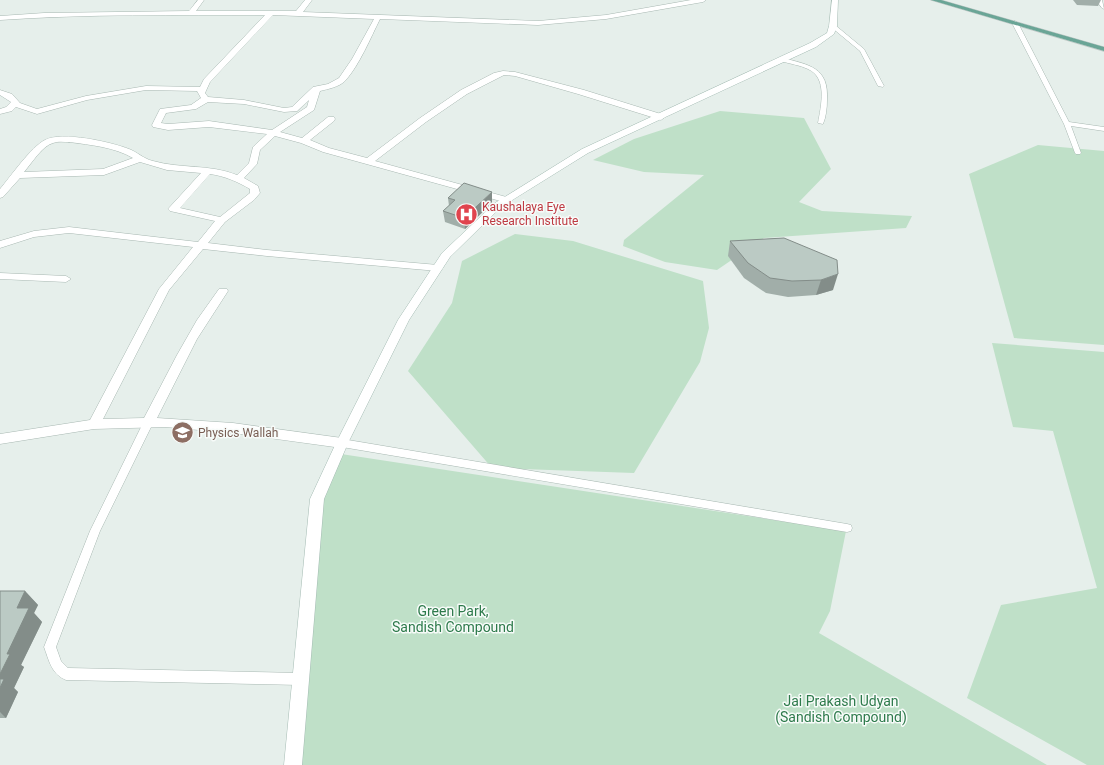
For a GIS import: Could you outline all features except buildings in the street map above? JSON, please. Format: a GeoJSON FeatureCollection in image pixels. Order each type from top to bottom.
{"type":"FeatureCollection","features":[{"type":"Feature","properties":{"kind":"main road"},"geometry":{"type":"LineString","coordinates":[[934,0],[1104,49]]}},
{"type":"Feature","properties":{"kind":"street"},"geometry":{"type":"LineString","coordinates":[[191,13],[201,0]]}},
{"type":"Feature","properties":{"kind":"street"},"geometry":{"type":"LineString","coordinates":[[298,13],[308,0]]}},
{"type":"Feature","properties":{"kind":"street"},"geometry":{"type":"LineString","coordinates":[[0,18],[52,15],[298,13],[538,23],[606,17],[646,7],[703,0]]}},
{"type":"Feature","properties":{"kind":"street"},"geometry":{"type":"LineString","coordinates":[[293,765],[317,499],[342,444],[404,320],[446,255],[498,205],[585,151],[783,60],[813,45],[830,34],[833,26],[836,0]]}},
{"type":"Feature","properties":{"kind":"street"},"geometry":{"type":"LineString","coordinates":[[1099,0],[1104,7]]}},
{"type":"Feature","properties":{"kind":"street"},"geometry":{"type":"LineString","coordinates":[[206,99],[201,93],[207,81],[271,13]]}},
{"type":"Feature","properties":{"kind":"street"},"geometry":{"type":"LineString","coordinates":[[378,17],[356,59],[342,80],[331,86],[317,89],[299,105],[289,110],[244,102],[206,99],[193,107],[162,111],[156,124],[168,127],[209,124],[273,133],[304,141],[326,150],[507,200]]}},
{"type":"Feature","properties":{"kind":"street"},"geometry":{"type":"LineString","coordinates":[[369,161],[423,120],[464,92],[497,74],[503,73],[515,74],[566,88],[661,117]]}},
{"type":"Feature","properties":{"kind":"street"},"geometry":{"type":"LineString","coordinates":[[0,92],[16,100],[16,104],[37,112],[86,98],[146,88],[202,89]]}},
{"type":"Feature","properties":{"kind":"street"},"geometry":{"type":"LineString","coordinates":[[238,179],[253,164],[256,149],[273,133],[298,118],[311,108],[317,89]]}},
{"type":"Feature","properties":{"kind":"street"},"geometry":{"type":"LineString","coordinates":[[0,112],[9,109],[16,104]]}},
{"type":"Feature","properties":{"kind":"street"},"geometry":{"type":"LineString","coordinates":[[304,141],[331,119]]}},
{"type":"Feature","properties":{"kind":"street"},"geometry":{"type":"LineString","coordinates":[[0,195],[41,147],[49,141],[54,140],[70,140],[113,148],[160,165],[222,172],[255,188],[255,193],[251,198],[222,220],[164,289],[94,424]]}},
{"type":"Feature","properties":{"kind":"street"},"geometry":{"type":"LineString","coordinates":[[17,175],[104,172],[140,159]]}},
{"type":"Feature","properties":{"kind":"street"},"geometry":{"type":"LineString","coordinates":[[208,170],[173,209],[222,220]]}},
{"type":"Feature","properties":{"kind":"street"},"geometry":{"type":"LineString","coordinates":[[0,245],[53,230],[69,230],[283,254],[438,268]]}},
{"type":"Feature","properties":{"kind":"street"},"geometry":{"type":"LineString","coordinates":[[0,276],[66,279]]}},
{"type":"Feature","properties":{"kind":"street"},"geometry":{"type":"LineString","coordinates":[[148,423],[181,356],[203,317],[223,291]]}},
{"type":"Feature","properties":{"kind":"street"},"geometry":{"type":"LineString","coordinates":[[0,439],[94,424],[165,422],[233,428],[342,444]]}},
{"type":"Feature","properties":{"kind":"lane"},"geometry":{"type":"LineString","coordinates":[[1015,23],[1067,124],[1078,153]]}},
{"type":"Feature","properties":{"kind":"lane"},"geometry":{"type":"LineString","coordinates":[[833,26],[862,50],[881,86]]}},
{"type":"Feature","properties":{"kind":"lane"},"geometry":{"type":"LineString","coordinates":[[783,60],[806,66],[818,73],[822,80],[824,94],[821,123]]}},
{"type":"Feature","properties":{"kind":"lane"},"geometry":{"type":"LineString","coordinates":[[1067,124],[1104,129]]}},
{"type":"Feature","properties":{"kind":"lane"},"geometry":{"type":"LineString","coordinates":[[148,423],[95,531],[50,647],[56,665],[66,674],[300,679]]}},
{"type":"Feature","properties":{"kind":"lane"},"geometry":{"type":"LineString","coordinates":[[342,444],[847,528]]}},
{"type":"Feature","properties":{"kind":"green space"},"geometry":{"type":"Polygon","coordinates":[[[720,111],[804,118],[831,169],[799,202],[822,211],[912,216],[906,228],[764,238],[717,270],[665,262],[623,246],[624,240],[704,175],[644,172],[593,160],[634,139],[720,111]]]}},
{"type":"Feature","properties":{"kind":"green space"},"geometry":{"type":"Polygon","coordinates":[[[1038,145],[1104,151],[1104,345],[1014,338],[969,174],[1038,145]]]}},
{"type":"Feature","properties":{"kind":"green space"},"geometry":{"type":"Polygon","coordinates":[[[515,234],[573,241],[703,281],[709,328],[700,362],[634,473],[492,468],[408,371],[452,303],[462,261],[515,234]]]}},
{"type":"Feature","properties":{"kind":"green space"},"geometry":{"type":"Polygon","coordinates":[[[992,343],[1104,352],[1104,765],[1087,765],[967,698],[1001,605],[1097,588],[1053,431],[1013,427],[992,343]]]}},
{"type":"Feature","properties":{"kind":"green space","name":"Green Park, Sandish Compound"},"geometry":{"type":"Polygon","coordinates":[[[341,454],[846,531],[830,611],[819,633],[1047,765],[293,765],[317,499],[341,454]]]}},
{"type":"Feature","properties":{"kind":"place","name":"Kaushalaya Eye Research Institute"},"geometry":{"type":"Point","coordinates":[466,214]}},
{"type":"Feature","properties":{"kind":"place","name":"Physics Wallah"},"geometry":{"type":"Point","coordinates":[182,433]}},
{"type":"Feature","properties":{"kind":"park label","name":"Jai Prakash Udyan (Sandish Compound)"},"geometry":{"type":"Point","coordinates":[841,710]}}]}
